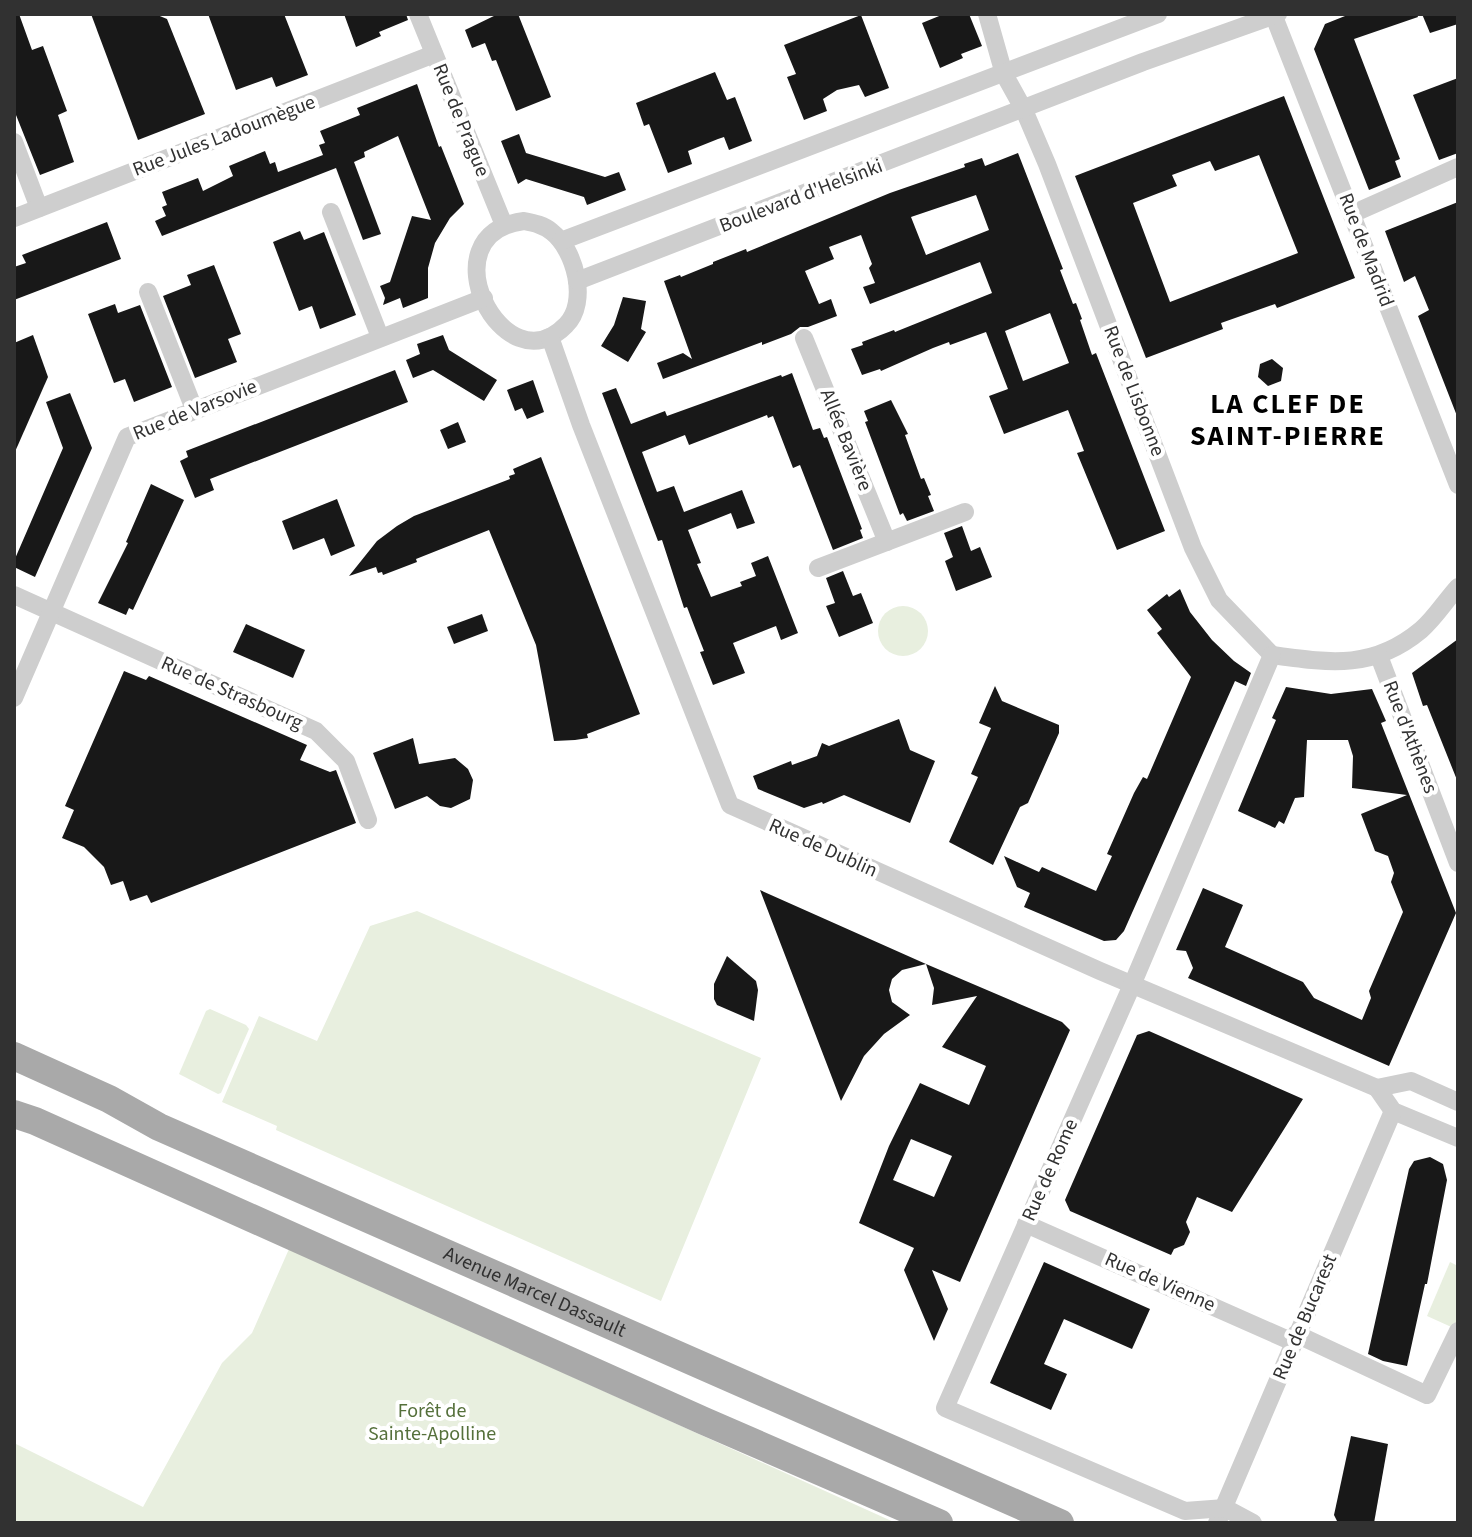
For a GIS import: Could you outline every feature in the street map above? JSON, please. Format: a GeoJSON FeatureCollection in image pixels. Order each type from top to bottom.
{"type":"FeatureCollection","features":[{"type":"Feature","properties":{"kind":"main road","name":"Avenue Marcel Dassault"},"geometry":{"type":"LineString","coordinates":[[14,1056],[109,1099],[159,1127],[1060,1523]]}},
{"type":"Feature","properties":{"kind":"main road"},"geometry":{"type":"LineString","coordinates":[[14,1114],[939,1523]]}},
{"type":"Feature","properties":{"kind":"street","name":"Rue de Prague"},"geometry":{"type":"LineString","coordinates":[[418,14],[504,225]]}},
{"type":"Feature","properties":{"kind":"street"},"geometry":{"type":"LineString","coordinates":[[987,14],[1004,74],[1024,110]]}},
{"type":"Feature","properties":{"kind":"street","name":"Boulevard d'Helsinki"},"geometry":{"type":"LineString","coordinates":[[561,241],[1158,14]]}},
{"type":"Feature","properties":{"kind":"street","name":"Boulevard d'Helsinki"},"geometry":{"type":"LineString","coordinates":[[577,281],[1143,62],[1275,15]]}},
{"type":"Feature","properties":{"kind":"street","name":"Rue de Madrid"},"geometry":{"type":"LineString","coordinates":[[1275,15],[1458,485]]}},
{"type":"Feature","properties":{"kind":"street","name":"Rue Jules Ladoumègue"},"geometry":{"type":"LineString","coordinates":[[14,218],[434,54]]}},
{"type":"Feature","properties":{"kind":"street","name":"Rue de Lisbonne"},"geometry":{"type":"LineString","coordinates":[[1024,110],[1193,548],[1219,600],[1272,655]]}},
{"type":"Feature","properties":{"kind":"street"},"geometry":{"type":"LineString","coordinates":[[14,142],[39,208]]}},
{"type":"Feature","properties":{"kind":"street"},"geometry":{"type":"LineString","coordinates":[[1352,214],[1458,167]]}},
{"type":"Feature","properties":{"kind":"street"},"geometry":{"type":"LineString","coordinates":[[331,212],[380,337]]}},
{"type":"Feature","properties":{"kind":"street"},"geometry":{"type":"LineString","coordinates":[[524,221],[538,223],[561,241],[577,281],[579,296],[569,322],[550,337],[531,341],[504,331],[494,320],[477,280],[478,252],[485,239],[504,225],[524,221]]}},
{"type":"Feature","properties":{"kind":"street"},"geometry":{"type":"LineString","coordinates":[[148,292],[194,409]]}},
{"type":"Feature","properties":{"kind":"street","name":"Rue de Varsovie"},"geometry":{"type":"LineString","coordinates":[[14,698],[127,437],[484,298]]}},
{"type":"Feature","properties":{"kind":"street","name":"Rue de Dublin"},"geometry":{"type":"LineString","coordinates":[[550,337],[581,425],[730,805],[1132,985],[1377,1088],[1411,1081],[1458,1102]]}},
{"type":"Feature","properties":{"kind":"street","name":"Allée Bavière"},"geometry":{"type":"LineString","coordinates":[[804,338],[887,542]]}},
{"type":"Feature","properties":{"kind":"street"},"geometry":{"type":"LineString","coordinates":[[818,568],[965,512]]}},
{"type":"Feature","properties":{"kind":"street"},"geometry":{"type":"LineString","coordinates":[[1272,655],[1331,663],[1379,656],[1422,629],[1458,587]]}},
{"type":"Feature","properties":{"kind":"street","name":"Rue de Strasbourg"},"geometry":{"type":"LineString","coordinates":[[14,595],[316,731],[346,761],[368,820]]}},
{"type":"Feature","properties":{"kind":"street","name":"Rue de Rome"},"geometry":{"type":"LineString","coordinates":[[1221,1515],[1185,1511],[945,1408],[1132,985],[1272,655]]}},
{"type":"Feature","properties":{"kind":"street","name":"Rue d'Athènes"},"geometry":{"type":"LineString","coordinates":[[1379,656],[1458,863]]}},
{"type":"Feature","properties":{"kind":"street"},"geometry":{"type":"LineString","coordinates":[[1377,1088],[1393,1111],[1458,1138]]}},
{"type":"Feature","properties":{"kind":"street","name":"Rue de Bucarest"},"geometry":{"type":"LineString","coordinates":[[1221,1515],[1393,1111]]}},
{"type":"Feature","properties":{"kind":"street","name":"Rue de Vienne"},"geometry":{"type":"LineString","coordinates":[[1026,1224],[1427,1395],[1457,1338]]}},
{"type":"Feature","properties":{"kind":"street"},"geometry":{"type":"LineString","coordinates":[[1221,1515],[1253,1523]]}},
{"type":"Feature","properties":{"kind":"green space"},"geometry":{"type":"Polygon","coordinates":[[[903,606],[921,613],[928,631],[921,649],[903,656],[885,649],[878,631],[885,613],[903,606]]]}},
{"type":"Feature","properties":{"kind":"green space"},"geometry":{"type":"Polygon","coordinates":[[[417,911],[761,1058],[661,1301],[276,1130],[277,1126],[222,1102],[259,1016],[317,1041],[370,926],[417,911]]]}},
{"type":"Feature","properties":{"kind":"green space"},"geometry":{"type":"Polygon","coordinates":[[[210,1009],[249,1029],[218,1094],[179,1074],[206,1011],[210,1009]]]}},
{"type":"Feature","properties":{"kind":"green space","name":"Forêt de Sainte-Apolline"},"geometry":{"type":"Polygon","coordinates":[[[289,1249],[896,1523],[14,1523],[14,1443],[143,1507],[222,1363],[252,1333],[289,1249]]]}},
{"type":"Feature","properties":{"kind":"green space"},"geometry":{"type":"Polygon","coordinates":[[[1450,1262],[1458,1266],[1458,1330],[1427,1316],[1450,1262]]]}},
{"type":"Feature","properties":{"kind":"building"},"geometry":{"type":"Polygon","coordinates":[[[14,14],[19,14],[32,50],[43,46],[67,111],[58,115],[74,162],[40,175],[14,110],[14,14]]]}},
{"type":"Feature","properties":{"kind":"building"},"geometry":{"type":"Polygon","coordinates":[[[91,14],[155,14],[167,19],[205,114],[138,140],[91,14]]]}},
{"type":"Feature","properties":{"kind":"building"},"geometry":{"type":"Polygon","coordinates":[[[208,14],[284,14],[308,75],[276,87],[272,77],[236,90],[208,14]]]}},
{"type":"Feature","properties":{"kind":"building"},"geometry":{"type":"Polygon","coordinates":[[[344,14],[406,14],[408,20],[379,32],[381,36],[356,47],[344,14]]]}},
{"type":"Feature","properties":{"kind":"building"},"geometry":{"type":"Polygon","coordinates":[[[498,14],[518,14],[551,97],[516,111],[496,60],[492,61],[485,43],[472,48],[465,30],[498,14]]]}},
{"type":"Feature","properties":{"kind":"building"},"geometry":{"type":"Polygon","coordinates":[[[944,14],[969,14],[982,46],[961,54],[963,58],[940,68],[922,23],[944,14]]]}},
{"type":"Feature","properties":{"kind":"building"},"geometry":{"type":"Polygon","coordinates":[[[1350,14],[1417,14],[1418,17],[1354,39],[1400,159],[1395,161],[1401,177],[1369,190],[1314,49],[1325,24],[1350,14]]]}},
{"type":"Feature","properties":{"kind":"building"},"geometry":{"type":"Polygon","coordinates":[[[1422,14],[1458,14],[1458,24],[1430,33],[1422,14]]]}},
{"type":"Feature","properties":{"kind":"building"},"geometry":{"type":"Polygon","coordinates":[[[861,15],[889,88],[865,97],[859,85],[837,90],[823,99],[827,111],[804,120],[787,77],[796,74],[784,45],[861,15]]]}},
{"type":"Feature","properties":{"kind":"building"},"geometry":{"type":"Polygon","coordinates":[[[715,72],[727,100],[735,97],[752,141],[729,150],[724,137],[718,139],[688,151],[692,164],[668,173],[649,124],[644,126],[636,103],[715,72]]]}},
{"type":"Feature","properties":{"kind":"building"},"geometry":{"type":"Polygon","coordinates":[[[1458,78],[1458,153],[1439,160],[1413,95],[1458,78]]]}},
{"type":"Feature","properties":{"kind":"building"},"geometry":{"type":"Polygon","coordinates":[[[417,84],[439,147],[464,204],[450,218],[435,243],[428,268],[428,298],[403,308],[400,298],[383,305],[385,298],[380,286],[390,282],[412,216],[431,220],[398,136],[364,152],[365,157],[354,162],[381,234],[363,240],[336,168],[162,236],[155,221],[166,216],[162,207],[167,205],[162,192],[198,178],[203,191],[233,176],[229,166],[265,151],[270,164],[275,162],[278,172],[323,155],[319,145],[325,143],[320,131],[360,115],[357,108],[417,84]]]}},
{"type":"Feature","properties":{"kind":"building"},"geometry":{"type":"Polygon","coordinates":[[[1284,96],[1355,278],[1277,308],[1275,304],[1221,323],[1223,329],[1146,358],[1075,176],[1284,96]],[[1259,155],[1215,171],[1210,161],[1172,175],[1177,186],[1133,203],[1170,302],[1298,253],[1259,155]]]}},
{"type":"Feature","properties":{"kind":"building"},"geometry":{"type":"Polygon","coordinates":[[[519,134],[526,153],[605,177],[619,172],[626,190],[587,205],[584,197],[526,179],[518,184],[501,141],[519,134]]]}},
{"type":"Feature","properties":{"kind":"building"},"geometry":{"type":"Polygon","coordinates":[[[1018,153],[1063,269],[1060,270],[1073,304],[1076,303],[1082,319],[1092,355],[1096,353],[1165,531],[1117,550],[1077,453],[1084,451],[1068,410],[1004,434],[989,396],[1008,389],[986,332],[950,345],[949,342],[881,371],[862,375],[851,349],[863,345],[862,342],[992,293],[980,262],[870,304],[863,287],[875,283],[869,268],[872,264],[861,235],[829,247],[834,259],[805,271],[819,304],[831,299],[837,316],[663,379],[657,363],[683,353],[692,359],[664,281],[965,167],[964,164],[982,158],[985,166],[1018,153]],[[976,195],[911,217],[926,255],[989,230],[976,195]],[[1050,313],[1005,331],[1023,381],[1069,363],[1050,313]]]}},
{"type":"Feature","properties":{"kind":"building"},"geometry":{"type":"Polygon","coordinates":[[[1458,202],[1457,416],[1418,316],[1429,310],[1415,276],[1404,282],[1385,231],[1458,202]]]}},
{"type":"Feature","properties":{"kind":"building"},"geometry":{"type":"Polygon","coordinates":[[[107,222],[121,259],[14,300],[14,267],[26,263],[22,255],[107,222]]]}},
{"type":"Feature","properties":{"kind":"building"},"geometry":{"type":"Polygon","coordinates":[[[300,231],[304,240],[324,232],[356,315],[320,329],[312,306],[299,311],[273,242],[300,231]]]}},
{"type":"Feature","properties":{"kind":"building"},"geometry":{"type":"Polygon","coordinates":[[[214,265],[241,334],[228,339],[237,362],[195,378],[163,296],[191,285],[187,275],[214,265]]]}},
{"type":"Feature","properties":{"kind":"building"},"geometry":{"type":"Polygon","coordinates":[[[623,297],[646,301],[641,329],[646,332],[628,362],[601,346],[614,325],[623,297]]]}},
{"type":"Feature","properties":{"kind":"building"},"geometry":{"type":"Polygon","coordinates":[[[115,304],[118,313],[140,305],[172,387],[134,402],[125,379],[114,383],[88,314],[115,304]]]}},
{"type":"Feature","properties":{"kind":"building"},"geometry":{"type":"Polygon","coordinates":[[[33,335],[48,377],[14,454],[14,343],[33,335]]]}},
{"type":"Feature","properties":{"kind":"building"},"geometry":{"type":"Polygon","coordinates":[[[443,335],[449,350],[497,380],[484,401],[433,370],[413,378],[406,360],[420,354],[417,344],[443,335]]]}},
{"type":"Feature","properties":{"kind":"building"},"geometry":{"type":"Polygon","coordinates":[[[1272,359],[1283,368],[1281,381],[1268,386],[1258,377],[1260,364],[1272,359]]]}},
{"type":"Feature","properties":{"kind":"building"},"geometry":{"type":"Polygon","coordinates":[[[395,370],[408,402],[210,479],[214,490],[195,498],[180,461],[188,457],[186,451],[395,370]]]}},
{"type":"Feature","properties":{"kind":"building"},"geometry":{"type":"Polygon","coordinates":[[[792,373],[813,430],[820,428],[824,438],[827,437],[863,538],[833,550],[800,465],[793,468],[773,416],[768,418],[767,415],[689,445],[685,435],[642,452],[657,492],[674,486],[684,512],[742,490],[755,523],[737,529],[731,513],[688,530],[701,563],[697,564],[711,597],[742,586],[740,582],[756,576],[751,563],[768,556],[798,633],[781,640],[776,626],[733,643],[745,673],[713,685],[700,652],[704,651],[687,607],[684,608],[662,540],[658,541],[602,393],[616,388],[631,424],[665,411],[667,416],[792,373]]]}},
{"type":"Feature","properties":{"kind":"building"},"geometry":{"type":"Polygon","coordinates":[[[533,380],[544,412],[527,419],[522,408],[515,411],[507,390],[533,380]]]}},
{"type":"Feature","properties":{"kind":"building"},"geometry":{"type":"Polygon","coordinates":[[[70,393],[92,448],[35,577],[14,567],[14,561],[63,448],[46,402],[70,393]]]}},
{"type":"Feature","properties":{"kind":"building"},"geometry":{"type":"Polygon","coordinates":[[[891,400],[908,434],[905,435],[921,479],[924,478],[931,495],[928,496],[934,511],[907,521],[903,513],[900,515],[865,422],[868,421],[864,411],[891,400]]]}},
{"type":"Feature","properties":{"kind":"building"},"geometry":{"type":"Polygon","coordinates":[[[458,422],[466,442],[448,449],[440,430],[458,422]]]}},
{"type":"Feature","properties":{"kind":"building"},"geometry":{"type":"Polygon","coordinates":[[[541,457],[640,714],[587,734],[588,738],[575,740],[554,741],[536,645],[489,530],[383,575],[382,572],[378,573],[376,567],[349,576],[377,541],[397,526],[414,516],[510,479],[509,476],[515,474],[513,469],[541,457]]]}},
{"type":"Feature","properties":{"kind":"building"},"geometry":{"type":"Polygon","coordinates":[[[151,484],[184,500],[133,610],[129,608],[126,615],[98,603],[128,543],[151,484]]]}},
{"type":"Feature","properties":{"kind":"building"},"geometry":{"type":"Polygon","coordinates":[[[337,499],[355,546],[331,556],[324,538],[293,550],[282,521],[337,499]]]}},
{"type":"Feature","properties":{"kind":"building"},"geometry":{"type":"Polygon","coordinates":[[[962,526],[971,551],[980,547],[992,577],[956,591],[945,561],[953,557],[944,533],[962,526]]]}},
{"type":"Feature","properties":{"kind":"building"},"geometry":{"type":"Polygon","coordinates":[[[843,571],[853,596],[861,593],[873,623],[839,637],[826,606],[835,603],[826,578],[843,571]]]}},
{"type":"Feature","properties":{"kind":"building"},"geometry":{"type":"Polygon","coordinates":[[[1180,589],[1190,612],[1212,640],[1251,673],[1246,686],[1235,681],[1124,931],[1116,940],[1104,941],[1024,907],[1030,893],[1017,887],[1004,856],[1039,872],[1042,867],[1096,891],[1112,856],[1107,854],[1134,793],[1143,777],[1147,779],[1191,677],[1157,633],[1162,629],[1147,610],[1167,594],[1169,597],[1180,589]]]}},
{"type":"Feature","properties":{"kind":"building"},"geometry":{"type":"Polygon","coordinates":[[[482,614],[488,631],[454,644],[447,627],[482,614]]]}},
{"type":"Feature","properties":{"kind":"building"},"geometry":{"type":"Polygon","coordinates":[[[246,624],[305,650],[293,678],[233,652],[246,624]]]}},
{"type":"Feature","properties":{"kind":"building"},"geometry":{"type":"Polygon","coordinates":[[[1458,639],[1457,780],[1427,705],[1423,706],[1412,673],[1458,639]]]}},
{"type":"Feature","properties":{"kind":"building"},"geometry":{"type":"Polygon","coordinates":[[[124,671],[146,680],[149,676],[307,745],[300,760],[330,772],[336,770],[356,823],[151,903],[147,895],[130,901],[123,881],[111,885],[104,867],[84,847],[62,838],[74,810],[65,806],[124,671]]]}},
{"type":"Feature","properties":{"kind":"building"},"geometry":{"type":"Polygon","coordinates":[[[995,686],[1002,701],[1059,725],[1059,733],[1028,803],[1020,807],[993,865],[949,842],[978,777],[971,774],[991,728],[979,723],[995,686]]]}},
{"type":"Feature","properties":{"kind":"building"},"geometry":{"type":"Polygon","coordinates":[[[1286,687],[1331,694],[1372,689],[1386,721],[1381,723],[1456,913],[1389,1066],[1188,978],[1193,968],[1186,951],[1176,950],[1203,888],[1243,905],[1225,947],[1303,982],[1314,998],[1362,1020],[1371,998],[1369,991],[1403,912],[1391,882],[1394,873],[1388,856],[1375,851],[1361,814],[1407,795],[1352,788],[1353,756],[1348,740],[1307,740],[1304,797],[1295,798],[1284,824],[1279,821],[1275,828],[1238,811],[1276,720],[1272,718],[1286,687]]]}},
{"type":"Feature","properties":{"kind":"building"},"geometry":{"type":"Polygon","coordinates":[[[899,719],[910,750],[935,761],[910,823],[844,795],[804,808],[758,789],[753,776],[791,761],[792,765],[817,756],[822,743],[829,746],[899,719]]]}},
{"type":"Feature","properties":{"kind":"building"},"geometry":{"type":"Polygon","coordinates":[[[413,738],[419,764],[455,758],[468,769],[473,780],[470,799],[451,808],[440,806],[427,796],[395,809],[373,753],[413,738]]]}},
{"type":"Feature","properties":{"kind":"building"},"geometry":{"type":"Polygon","coordinates":[[[760,890],[926,964],[902,970],[892,979],[889,990],[892,1002],[910,1015],[884,1034],[864,1056],[841,1101],[760,890]]]}},
{"type":"Feature","properties":{"kind":"building"},"geometry":{"type":"Polygon","coordinates":[[[727,956],[756,981],[758,990],[754,1021],[717,1005],[714,999],[714,984],[727,956]]]}},
{"type":"Feature","properties":{"kind":"building"},"geometry":{"type":"Polygon","coordinates":[[[926,964],[1062,1022],[1070,1030],[960,1282],[932,1270],[948,1309],[934,1341],[904,1270],[914,1248],[859,1223],[889,1146],[920,1083],[969,1105],[986,1066],[942,1047],[977,996],[932,1005],[934,988],[926,964]],[[911,1139],[893,1180],[934,1197],[952,1156],[911,1139]]]}},
{"type":"Feature","properties":{"kind":"building"},"geometry":{"type":"Polygon","coordinates":[[[1149,1031],[1303,1099],[1232,1212],[1197,1197],[1186,1222],[1190,1232],[1184,1245],[1174,1249],[1171,1255],[1070,1211],[1065,1200],[1137,1035],[1149,1031]]]}},
{"type":"Feature","properties":{"kind":"building"},"geometry":{"type":"Polygon","coordinates":[[[1430,1157],[1443,1164],[1447,1180],[1407,1366],[1368,1354],[1409,1169],[1414,1161],[1430,1157]]]}},
{"type":"Feature","properties":{"kind":"building"},"geometry":{"type":"Polygon","coordinates":[[[1044,1262],[1150,1309],[1132,1349],[1064,1319],[1044,1364],[1067,1374],[1051,1410],[990,1383],[1044,1262]]]}},
{"type":"Feature","properties":{"kind":"building"},"geometry":{"type":"Polygon","coordinates":[[[1351,1436],[1388,1444],[1374,1523],[1338,1523],[1334,1515],[1351,1436]]]}},
{"type":"Feature","properties":{"kind":"district","name":"LA CLEF DE SAINT-PIERRE"},"geometry":{"type":"Point","coordinates":[1288,420]}}]}
